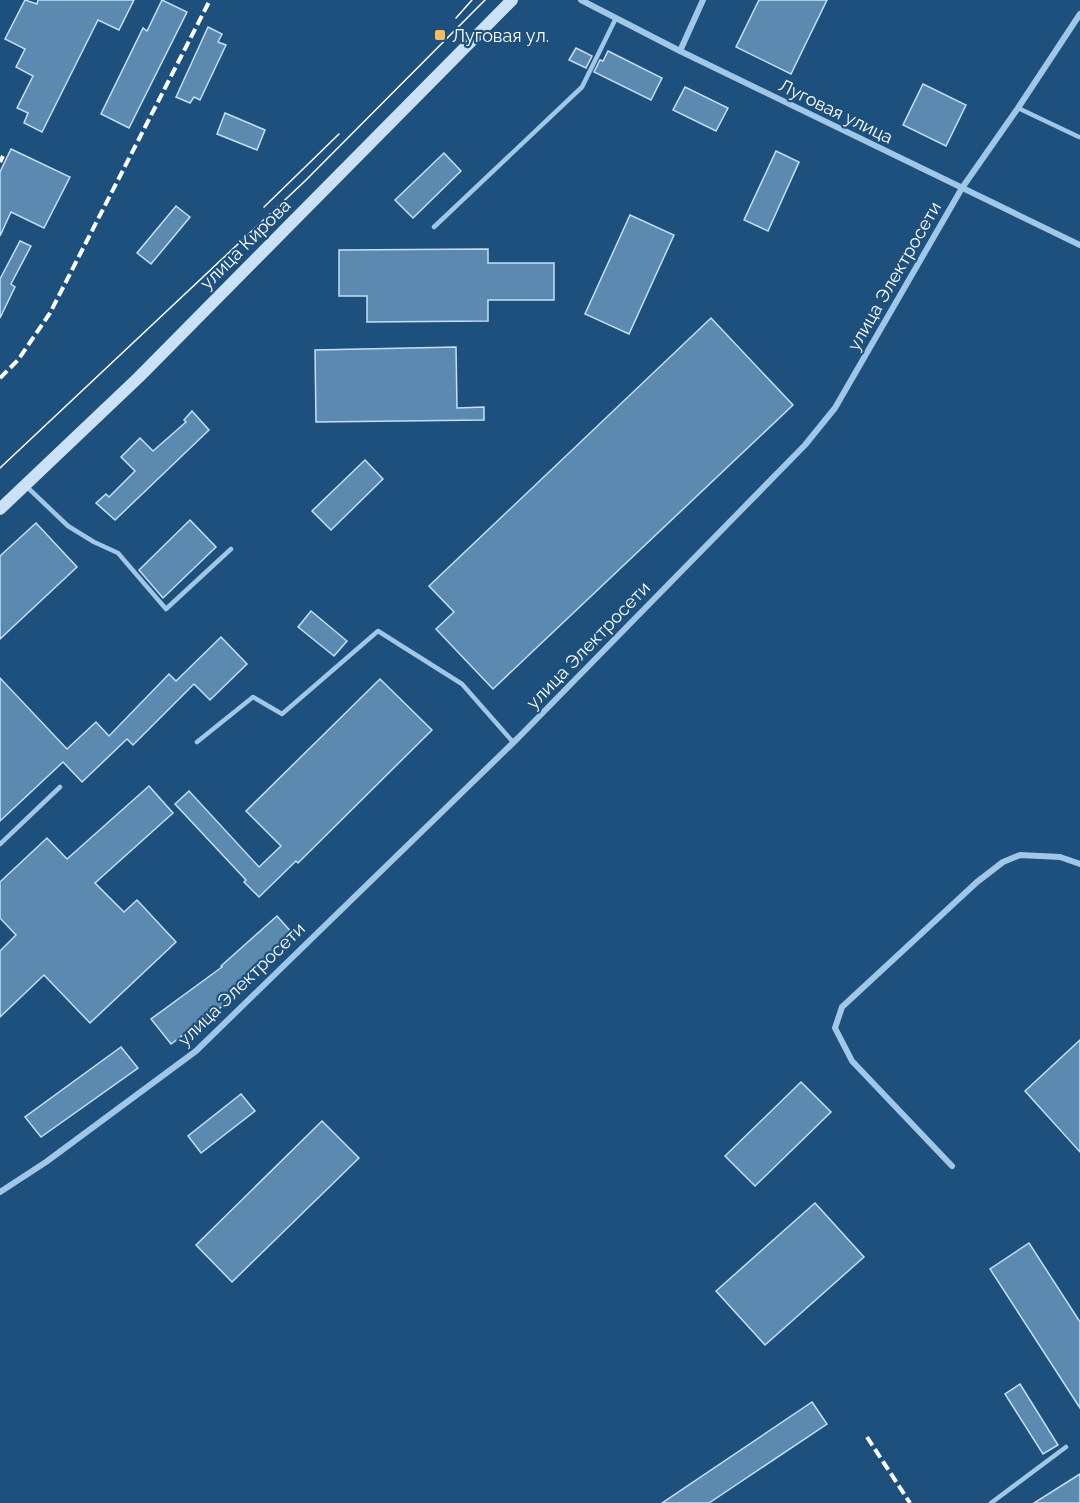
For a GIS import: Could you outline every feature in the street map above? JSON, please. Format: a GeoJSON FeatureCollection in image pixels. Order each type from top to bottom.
{"type":"FeatureCollection","features":[{"type":"Feature","properties":{"kind":"main road","name":"улица Кирова"},"geometry":{"type":"LineString","coordinates":[[0,509],[139,377],[512,0]]}},
{"type":"Feature","properties":{"kind":"street","name":"Луговая улица"},"geometry":{"type":"LineString","coordinates":[[581,0],[680,51],[1080,245]]}},
{"type":"Feature","properties":{"kind":"street"},"geometry":{"type":"LineString","coordinates":[[680,51],[703,0]]}},
{"type":"Feature","properties":{"kind":"street","name":"улица Электросети"},"geometry":{"type":"LineString","coordinates":[[0,1192],[46,1162],[196,1051],[513,742],[797,453],[835,408],[962,188],[1080,14]]}},
{"type":"Feature","properties":{"kind":"street"},"geometry":{"type":"LineString","coordinates":[[952,1166],[852,1061],[835,1028],[842,1007],[977,882],[1003,861],[1020,855],[1060,857],[1080,864]]}},
{"type":"Feature","properties":{"kind":"lane"},"geometry":{"type":"LineString","coordinates":[[434,227],[582,87],[615,18]]}},
{"type":"Feature","properties":{"kind":"lane"},"geometry":{"type":"LineString","coordinates":[[1018,108],[1079,137]]}},
{"type":"Feature","properties":{"kind":"lane"},"geometry":{"type":"LineString","coordinates":[[25,485],[68,526],[118,553],[166,609],[231,549]]}},
{"type":"Feature","properties":{"kind":"lane"},"geometry":{"type":"LineString","coordinates":[[197,742],[253,697],[282,714],[378,631],[462,684],[513,742]]}},
{"type":"Feature","properties":{"kind":"lane"},"geometry":{"type":"LineString","coordinates":[[0,844],[60,787]]}},
{"type":"Feature","properties":{"kind":"lane"},"geometry":{"type":"LineString","coordinates":[[991,1503],[1066,1447]]}},
{"type":"Feature","properties":{"kind":"building"},"geometry":{"type":"Polygon","coordinates":[[[25,0],[37,4],[38,0],[134,0],[119,30],[98,20],[42,132],[24,123],[28,113],[17,108],[33,76],[16,67],[25,49],[5,39],[25,0]]]}},
{"type":"Feature","properties":{"kind":"building"},"geometry":{"type":"Polygon","coordinates":[[[162,0],[187,12],[129,128],[101,114],[143,28],[147,31],[162,0]]]}},
{"type":"Feature","properties":{"kind":"building"},"geometry":{"type":"Polygon","coordinates":[[[759,0],[827,0],[791,74],[736,47],[759,0]]]}},
{"type":"Feature","properties":{"kind":"building"},"geometry":{"type":"Polygon","coordinates":[[[208,27],[222,34],[218,42],[226,45],[200,100],[194,97],[190,103],[176,97],[208,27]]]}},
{"type":"Feature","properties":{"kind":"building"},"geometry":{"type":"Polygon","coordinates":[[[576,48],[592,56],[586,68],[569,60],[576,48]]]}},
{"type":"Feature","properties":{"kind":"building"},"geometry":{"type":"Polygon","coordinates":[[[608,51],[662,78],[651,100],[594,72],[608,51]]]}},
{"type":"Feature","properties":{"kind":"building"},"geometry":{"type":"Polygon","coordinates":[[[923,84],[966,105],[946,146],[903,125],[923,84]]]}},
{"type":"Feature","properties":{"kind":"building"},"geometry":{"type":"Polygon","coordinates":[[[685,87],[728,108],[716,131],[673,110],[685,87]]]}},
{"type":"Feature","properties":{"kind":"building"},"geometry":{"type":"Polygon","coordinates":[[[225,113],[265,130],[257,150],[217,134],[225,113]]]}},
{"type":"Feature","properties":{"kind":"building"},"geometry":{"type":"Polygon","coordinates":[[[11,149],[70,177],[44,228],[11,212],[0,236],[0,172],[11,149]]]}},
{"type":"Feature","properties":{"kind":"building"},"geometry":{"type":"Polygon","coordinates":[[[776,151],[799,162],[768,231],[744,220],[776,151]]]}},
{"type":"Feature","properties":{"kind":"building"},"geometry":{"type":"Polygon","coordinates":[[[444,153],[461,171],[413,218],[395,200],[444,153]]]}},
{"type":"Feature","properties":{"kind":"building"},"geometry":{"type":"Polygon","coordinates":[[[176,206],[190,217],[151,264],[137,253],[176,206]]]}},
{"type":"Feature","properties":{"kind":"building"},"geometry":{"type":"Polygon","coordinates":[[[630,215],[674,235],[629,334],[585,314],[630,215]]]}},
{"type":"Feature","properties":{"kind":"building"},"geometry":{"type":"Polygon","coordinates":[[[20,241],[31,246],[11,284],[15,287],[0,318],[0,279],[20,241]]]}},
{"type":"Feature","properties":{"kind":"building"},"geometry":{"type":"Polygon","coordinates":[[[488,249],[488,263],[554,263],[554,300],[488,300],[488,321],[367,322],[367,296],[339,296],[339,250],[488,249]]]}},
{"type":"Feature","properties":{"kind":"building"},"geometry":{"type":"Polygon","coordinates":[[[711,318],[793,405],[493,689],[436,629],[454,612],[429,586],[711,318]]]}},
{"type":"Feature","properties":{"kind":"building"},"geometry":{"type":"Polygon","coordinates":[[[456,347],[457,408],[484,407],[484,420],[316,422],[315,350],[456,347]]]}},
{"type":"Feature","properties":{"kind":"building"},"geometry":{"type":"Polygon","coordinates":[[[192,411],[209,430],[115,520],[96,503],[106,494],[109,497],[135,471],[121,457],[140,438],[153,451],[186,422],[184,420],[192,411]]]}},
{"type":"Feature","properties":{"kind":"building"},"geometry":{"type":"Polygon","coordinates":[[[365,460],[383,479],[331,530],[312,511],[365,460]]]}},
{"type":"Feature","properties":{"kind":"building"},"geometry":{"type":"Polygon","coordinates":[[[190,520],[216,547],[163,598],[139,570],[190,520]]]}},
{"type":"Feature","properties":{"kind":"building"},"geometry":{"type":"Polygon","coordinates":[[[36,523],[77,567],[0,639],[0,556],[36,523]]]}},
{"type":"Feature","properties":{"kind":"building"},"geometry":{"type":"Polygon","coordinates":[[[311,611],[347,641],[334,656],[298,627],[311,611]]]}},
{"type":"Feature","properties":{"kind":"building"},"geometry":{"type":"Polygon","coordinates":[[[221,637],[247,664],[210,700],[194,684],[133,745],[127,739],[82,782],[63,762],[0,821],[0,678],[67,749],[96,722],[109,736],[169,674],[176,681],[221,637]]]}},
{"type":"Feature","properties":{"kind":"building"},"geometry":{"type":"Polygon","coordinates":[[[380,679],[432,730],[298,863],[296,861],[259,897],[175,804],[189,791],[259,867],[281,846],[246,811],[380,679]]]}},
{"type":"Feature","properties":{"kind":"building"},"geometry":{"type":"Polygon","coordinates":[[[149,786],[173,813],[95,883],[124,912],[137,900],[176,942],[90,1023],[44,975],[0,1017],[0,951],[16,935],[0,918],[0,882],[47,838],[67,859],[149,786]]]}},
{"type":"Feature","properties":{"kind":"building"},"geometry":{"type":"Polygon","coordinates":[[[277,916],[293,934],[223,996],[228,1002],[171,1044],[151,1019],[222,967],[277,916]]]}},
{"type":"Feature","properties":{"kind":"building"},"geometry":{"type":"Polygon","coordinates":[[[1080,1040],[1080,1152],[1025,1091],[1080,1040]]]}},
{"type":"Feature","properties":{"kind":"building"},"geometry":{"type":"Polygon","coordinates":[[[121,1047],[138,1068],[41,1137],[25,1117],[121,1047]]]}},
{"type":"Feature","properties":{"kind":"building"},"geometry":{"type":"Polygon","coordinates":[[[801,1082],[831,1112],[755,1186],[725,1156],[801,1082]]]}},
{"type":"Feature","properties":{"kind":"building"},"geometry":{"type":"Polygon","coordinates":[[[241,1094],[255,1111],[201,1153],[188,1136],[241,1094]]]}},
{"type":"Feature","properties":{"kind":"building"},"geometry":{"type":"Polygon","coordinates":[[[322,1121],[359,1158],[232,1282],[196,1245],[322,1121]]]}},
{"type":"Feature","properties":{"kind":"building"},"geometry":{"type":"Polygon","coordinates":[[[815,1203],[864,1257],[765,1345],[716,1291],[815,1203]]]}},
{"type":"Feature","properties":{"kind":"building"},"geometry":{"type":"Polygon","coordinates":[[[1029,1243],[1080,1322],[1080,1408],[990,1269],[1029,1243]]]}},
{"type":"Feature","properties":{"kind":"building"},"geometry":{"type":"Polygon","coordinates":[[[1020,1384],[1058,1445],[1043,1454],[1005,1394],[1020,1384]]]}},
{"type":"Feature","properties":{"kind":"building"},"geometry":{"type":"Polygon","coordinates":[[[812,1402],[827,1424],[709,1503],[662,1503],[812,1402]]]}},
{"type":"Feature","properties":{"kind":"building"},"geometry":{"type":"Polygon","coordinates":[[[1080,1474],[1080,1503],[1034,1503],[1080,1474]]]}},
{"type":"Feature","properties":{"kind":"tram line"},"geometry":{"type":"LineString","coordinates":[[456,18],[472,0]]}},
{"type":"Feature","properties":{"kind":"tram line"},"geometry":{"type":"LineString","coordinates":[[0,468],[305,181],[485,0]]}},
{"type":"Feature","properties":{"kind":"tram line"},"geometry":{"type":"LineString","coordinates":[[264,207],[339,134]]}},
{"type":"Feature","properties":{"kind":"railway"},"geometry":{"type":"LineString","coordinates":[[0,378],[18,360],[50,313],[210,0]]}},
{"type":"Feature","properties":{"kind":"railway"},"geometry":{"type":"LineString","coordinates":[[0,162],[3,156]]}},
{"type":"Feature","properties":{"kind":"railway"},"geometry":{"type":"LineString","coordinates":[[867,1437],[910,1503]]}},
{"type":"Feature","properties":{"kind":"place","name":"Луговая ул."},"geometry":{"type":"Point","coordinates":[440,35]}}]}
